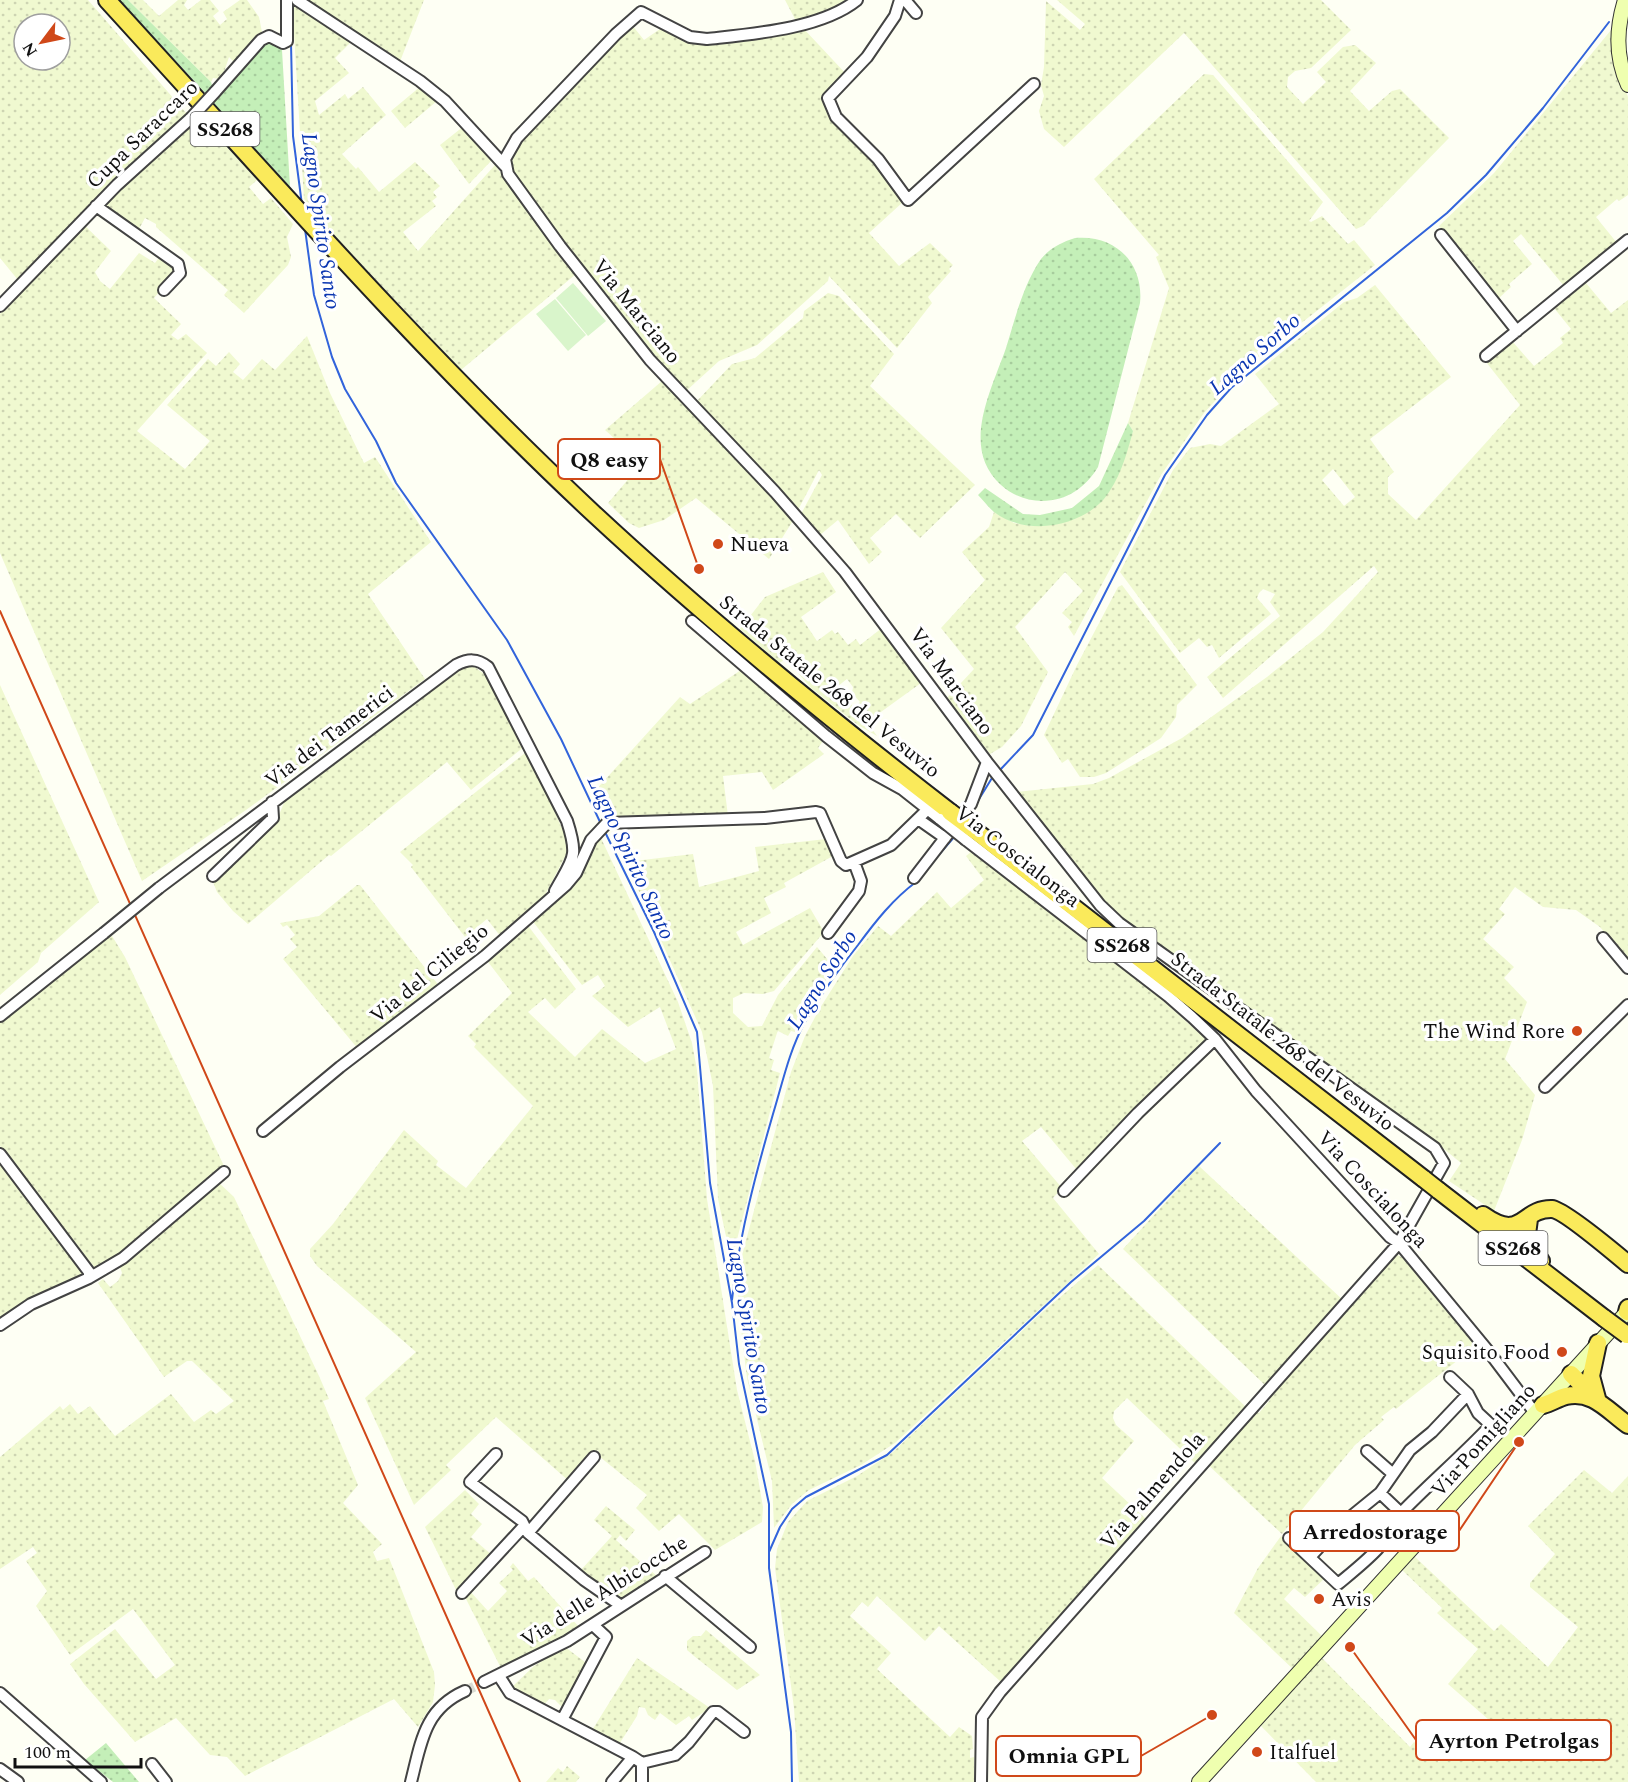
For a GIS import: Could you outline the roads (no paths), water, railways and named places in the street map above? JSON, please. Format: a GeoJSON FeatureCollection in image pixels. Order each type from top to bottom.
{"type":"FeatureCollection","features":[{"type":"Feature","properties":{"kind":"highway","name":"Strada Statale 268 del Vesuvio"},"geometry":{"type":"LineString","coordinates":[[107,0],[389,309],[539,461],[670,583],[970,835],[1270,1060],[1627,1336]]}},
{"type":"Feature","properties":{"kind":"highway","name":"SS268"},"geometry":{"type":"LineString","coordinates":[[1443,1194],[1500,1226],[1519,1225],[1539,1211],[1558,1211],[1625,1260]]}},
{"type":"Feature","properties":{"kind":"highway"},"geometry":{"type":"LineString","coordinates":[[1529,1219],[1526,1233],[1531,1250],[1578,1298]]}},
{"type":"Feature","properties":{"kind":"highway"},"geometry":{"type":"LineString","coordinates":[[1625,1260],[1628,1274]]}},
{"type":"Feature","properties":{"kind":"highway"},"geometry":{"type":"LineString","coordinates":[[1598,1343],[1591,1376],[1598,1402]]}},
{"type":"Feature","properties":{"kind":"highway"},"geometry":{"type":"LineString","coordinates":[[1571,1374],[1598,1402],[1628,1425]]}},
{"type":"Feature","properties":{"kind":"highway"},"geometry":{"type":"LineString","coordinates":[[1539,1409],[1573,1395],[1586,1396],[1598,1402]]}},
{"type":"Feature","properties":{"kind":"main road"},"geometry":{"type":"LineString","coordinates":[[1625,0],[1618,40],[1621,65],[1628,85]]}},
{"type":"Feature","properties":{"kind":"main road","name":"Via Pomigliano"},"geometry":{"type":"LineString","coordinates":[[1199,1782],[1426,1535],[1628,1310]]}},
{"type":"Feature","properties":{"kind":"street","name":"Cupa Saraccaro"},"geometry":{"type":"LineString","coordinates":[[0,306],[96,206],[191,118],[246,55],[269,36],[283,43],[287,41],[287,0]]}},
{"type":"Feature","properties":{"kind":"street","name":"Via Marciano"},"geometry":{"type":"LineString","coordinates":[[297,0],[437,94],[505,166],[515,185],[616,319],[650,360],[775,492],[845,573],[987,762],[1100,904],[1119,922],[1435,1148]]}},
{"type":"Feature","properties":{"kind":"street"},"geometry":{"type":"LineString","coordinates":[[505,166],[508,152],[517,138],[601,49],[640,12],[690,37],[707,39],[823,18],[842,11],[857,0]]}},
{"type":"Feature","properties":{"kind":"street"},"geometry":{"type":"LineString","coordinates":[[900,0],[895,15],[867,57],[828,98],[836,117],[878,159],[908,200],[1034,84]]}},
{"type":"Feature","properties":{"kind":"street"},"geometry":{"type":"LineString","coordinates":[[905,0],[916,12]]}},
{"type":"Feature","properties":{"kind":"street"},"geometry":{"type":"LineString","coordinates":[[96,206],[178,264],[180,273],[164,290]]}},
{"type":"Feature","properties":{"kind":"street"},"geometry":{"type":"LineString","coordinates":[[1441,235],[1517,331]]}},
{"type":"Feature","properties":{"kind":"street"},"geometry":{"type":"LineString","coordinates":[[1486,356],[1628,240]]}},
{"type":"Feature","properties":{"kind":"street","name":"Via Coscialonga"},"geometry":{"type":"LineString","coordinates":[[692,621],[826,736],[873,773],[902,789],[928,809],[945,815]]}},
{"type":"Feature","properties":{"kind":"street","name":"Via dei Tamerici"},"geometry":{"type":"LineString","coordinates":[[0,1016],[159,888],[272,802],[456,665],[476,660],[488,667],[503,691],[570,829],[575,846],[573,858],[554,893]]}},
{"type":"Feature","properties":{"kind":"street"},"geometry":{"type":"LineString","coordinates":[[914,878],[971,804],[987,762]]}},
{"type":"Feature","properties":{"kind":"street"},"geometry":{"type":"LineString","coordinates":[[213,876],[273,818],[272,802]]}},
{"type":"Feature","properties":{"kind":"street"},"geometry":{"type":"LineString","coordinates":[[828,933],[860,891],[861,881],[854,862],[891,844],[928,809]]}},
{"type":"Feature","properties":{"kind":"street","name":"Via del Ciliegio"},"geometry":{"type":"LineString","coordinates":[[263,1131],[340,1066],[485,956],[554,893],[566,885],[576,873],[591,840],[607,823],[765,818],[816,812],[820,813],[844,865],[854,862]]}},
{"type":"Feature","properties":{"kind":"street"},"geometry":{"type":"LineString","coordinates":[[918,819],[945,838]]}},
{"type":"Feature","properties":{"kind":"street","name":"Via Coscialonga"},"geometry":{"type":"LineString","coordinates":[[970,835],[1168,996],[1215,1039],[1256,1091],[1390,1237],[1399,1243],[1539,1409]]}},
{"type":"Feature","properties":{"kind":"street"},"geometry":{"type":"LineString","coordinates":[[1603,938],[1628,968]]}},
{"type":"Feature","properties":{"kind":"street"},"geometry":{"type":"LineString","coordinates":[[1545,1087],[1628,1005]]}},
{"type":"Feature","properties":{"kind":"street"},"geometry":{"type":"LineString","coordinates":[[1064,1191],[1138,1113],[1215,1039]]}},
{"type":"Feature","properties":{"kind":"street","name":"Via Palmendola"},"geometry":{"type":"LineString","coordinates":[[981,1782],[982,1717],[1000,1692],[1399,1243],[1444,1163],[1435,1148]]}},
{"type":"Feature","properties":{"kind":"street"},"geometry":{"type":"LineString","coordinates":[[0,1154],[89,1272],[89,1278]]}},
{"type":"Feature","properties":{"kind":"street"},"geometry":{"type":"LineString","coordinates":[[0,1324],[31,1304],[89,1278],[123,1258],[224,1172]]}},
{"type":"Feature","properties":{"kind":"street"},"geometry":{"type":"LineString","coordinates":[[1289,1538],[1338,1584],[1372,1555],[1398,1523],[1401,1513],[1435,1478],[1458,1460],[1491,1425],[1478,1413],[1468,1394],[1449,1377]]}},
{"type":"Feature","properties":{"kind":"street"},"geometry":{"type":"LineString","coordinates":[[1310,1557],[1337,1528],[1380,1493],[1410,1450],[1432,1432],[1468,1394]]}},
{"type":"Feature","properties":{"kind":"street"},"geometry":{"type":"LineString","coordinates":[[1367,1451],[1393,1474]]}},
{"type":"Feature","properties":{"kind":"street"},"geometry":{"type":"LineString","coordinates":[[496,1454],[470,1482],[522,1521],[526,1529],[584,1580],[620,1605]]}},
{"type":"Feature","properties":{"kind":"street"},"geometry":{"type":"LineString","coordinates":[[462,1593],[594,1457]]}},
{"type":"Feature","properties":{"kind":"street"},"geometry":{"type":"LineString","coordinates":[[1380,1493],[1426,1535]]}},
{"type":"Feature","properties":{"kind":"street","name":"Via delle Albicocche"},"geometry":{"type":"LineString","coordinates":[[484,1682],[540,1657],[705,1552]]}},
{"type":"Feature","properties":{"kind":"street"},"geometry":{"type":"LineString","coordinates":[[665,1576],[750,1647]]}},
{"type":"Feature","properties":{"kind":"street"},"geometry":{"type":"LineString","coordinates":[[562,1720],[606,1637],[593,1625]]}},
{"type":"Feature","properties":{"kind":"street"},"geometry":{"type":"LineString","coordinates":[[499,1676],[510,1694],[637,1760],[642,1782]]}},
{"type":"Feature","properties":{"kind":"street"},"geometry":{"type":"LineString","coordinates":[[411,1782],[423,1738],[437,1708],[465,1691]]}},
{"type":"Feature","properties":{"kind":"street"},"geometry":{"type":"LineString","coordinates":[[0,1693],[101,1782]]}},
{"type":"Feature","properties":{"kind":"street"},"geometry":{"type":"LineString","coordinates":[[612,1782],[637,1760],[675,1755],[689,1742],[712,1712],[718,1712],[744,1732]]}},
{"type":"Feature","properties":{"kind":"street"},"geometry":{"type":"LineString","coordinates":[[152,1764],[166,1782]]}},
{"type":"Feature","properties":{"kind":"street"},"geometry":{"type":"LineString","coordinates":[[0,1769],[18,1782]]}},
{"type":"Feature","properties":{"kind":"waterway","name":"Lagno Sorbo"},"geometry":{"type":"LineString","coordinates":[[1000,770],[1033,735],[1165,475],[1207,415],[1231,388],[1447,213],[1486,175],[1543,108],[1609,22]]}},
{"type":"Feature","properties":{"kind":"waterway","name":"Lagno Spirito Santo"},"geometry":{"type":"LineString","coordinates":[[291,43],[293,136],[302,205]]}},
{"type":"Feature","properties":{"kind":"waterway","name":"Lagno Spirito Santo"},"geometry":{"type":"LineString","coordinates":[[305,229],[314,295],[332,357],[345,389],[376,441],[396,483],[507,640],[561,739],[601,824]]}},
{"type":"Feature","properties":{"kind":"waterway","name":"Lagno Sorbo"},"geometry":{"type":"LineString","coordinates":[[976,804],[992,778]]}},
{"type":"Feature","properties":{"kind":"waterway","name":"Lagno Spirito Santo"},"geometry":{"type":"LineString","coordinates":[[605,832],[654,932],[697,1032],[710,1183],[732,1303],[739,1364],[769,1504],[769,1568],[791,1732],[792,1782]]}},
{"type":"Feature","properties":{"kind":"waterway","name":"Lagno Sorbo"},"geometry":{"type":"LineString","coordinates":[[929,866],[955,836]]}},
{"type":"Feature","properties":{"kind":"waterway","name":"Lagno Sorbo"},"geometry":{"type":"LineString","coordinates":[[732,1300],[743,1230],[754,1183],[794,1045],[810,1014],[843,964],[892,903],[916,882]]}},
{"type":"Feature","properties":{"kind":"waterway"},"geometry":{"type":"LineString","coordinates":[[769,1552],[780,1527],[792,1509],[806,1497],[887,1455],[1071,1282],[1144,1221],[1220,1143]]}},
{"type":"Feature","properties":{"kind":"tunnel"},"geometry":{"type":"LineString","coordinates":[[465,1691],[484,1682]]}},
{"type":"Feature","properties":{"kind":"railway"},"geometry":{"type":"LineString","coordinates":[[0,611],[520,1782]]}},
{"type":"Feature","properties":{"kind":"place","name":"Nueva"},"geometry":{"type":"Point","coordinates":[718,544]}},
{"type":"Feature","properties":{"kind":"place","name":"Q8 easy"},"geometry":{"type":"Point","coordinates":[699,569]}},
{"type":"Feature","properties":{"kind":"place","name":"The Wind Rore"},"geometry":{"type":"Point","coordinates":[1577,1031]}},
{"type":"Feature","properties":{"kind":"place","name":"Squisito Food"},"geometry":{"type":"Point","coordinates":[1562,1352]}},
{"type":"Feature","properties":{"kind":"place","name":"Arredostorage"},"geometry":{"type":"Point","coordinates":[1519,1442]}},
{"type":"Feature","properties":{"kind":"place","name":"Avis"},"geometry":{"type":"Point","coordinates":[1319,1599]}},
{"type":"Feature","properties":{"kind":"place","name":"Ayrton Petrolgas"},"geometry":{"type":"Point","coordinates":[1350,1647]}},
{"type":"Feature","properties":{"kind":"place","name":"Omnia GPL"},"geometry":{"type":"Point","coordinates":[1212,1715]}},
{"type":"Feature","properties":{"kind":"place","name":"Italfuel"},"geometry":{"type":"Point","coordinates":[1257,1752]}}]}
